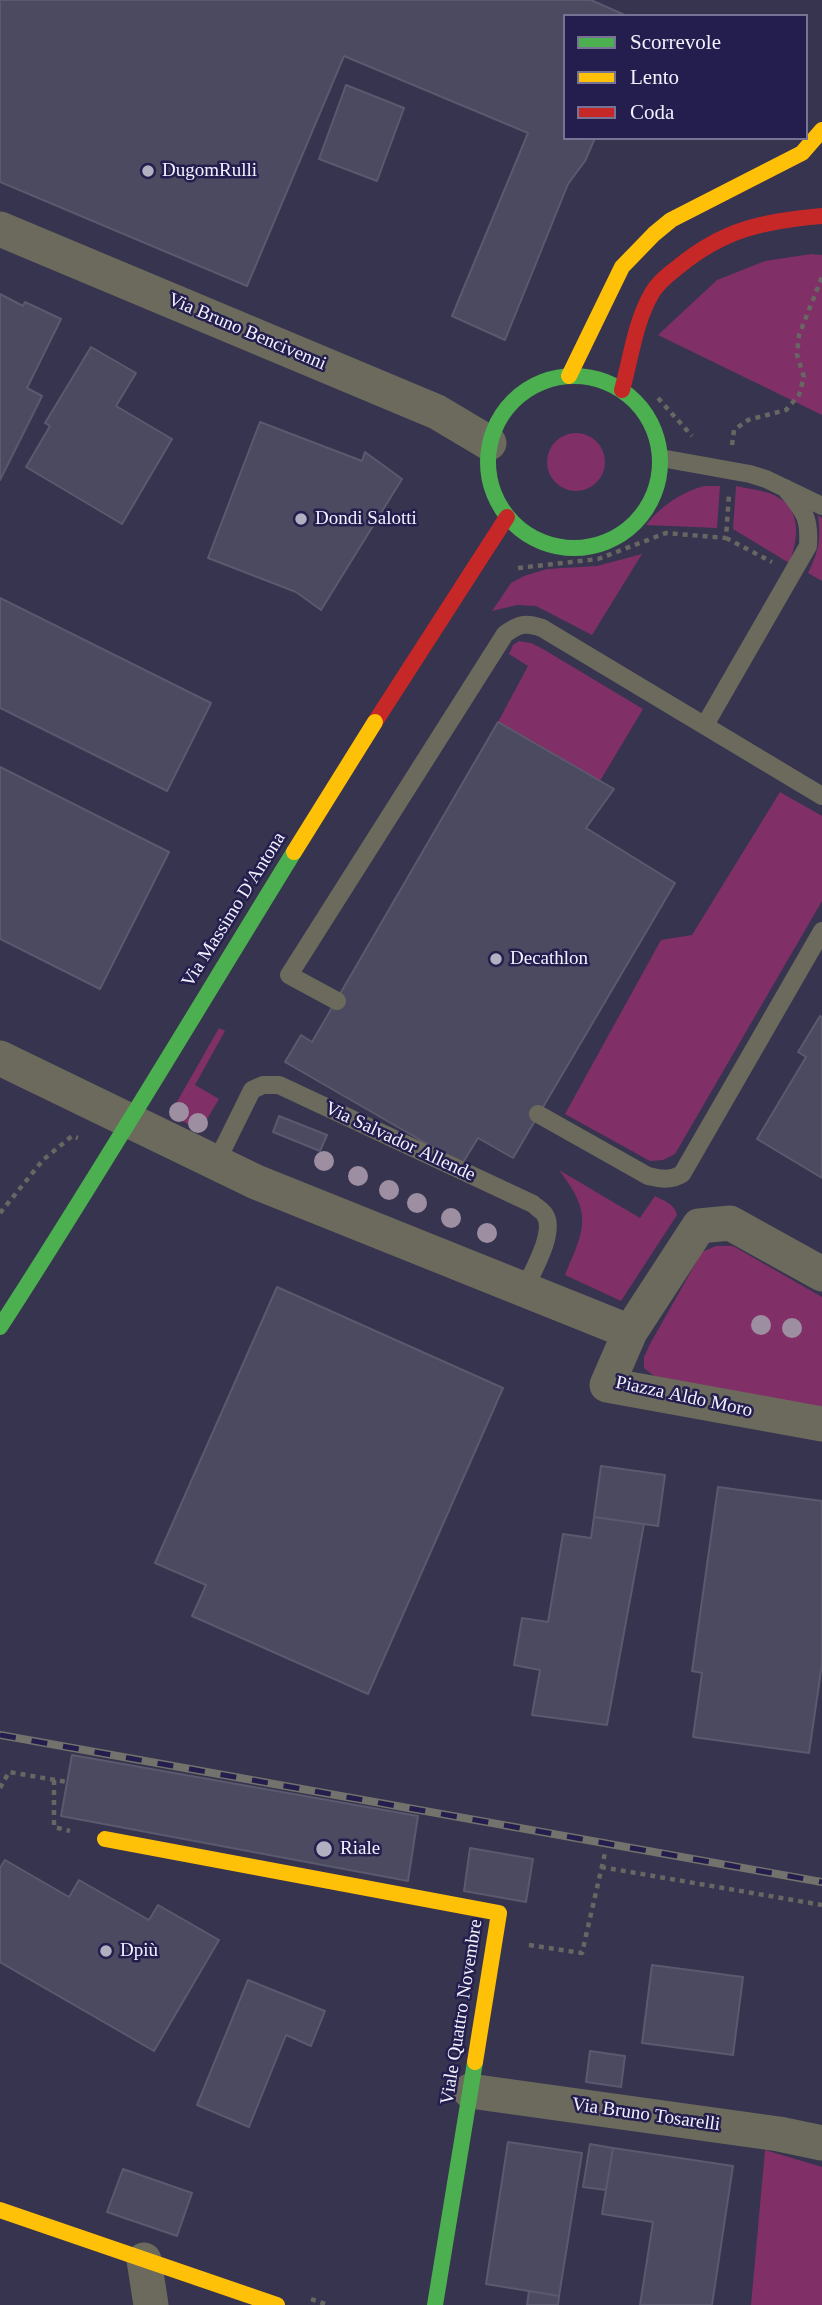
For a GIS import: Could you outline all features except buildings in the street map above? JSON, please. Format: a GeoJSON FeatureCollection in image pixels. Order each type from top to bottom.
{"type":"FeatureCollection","features":[{"type":"Feature","properties":{"kind":"street"},"geometry":{"type":"LineString","coordinates":[[569,376],[622,267],[654,234],[671,220],[802,153],[822,130]]}},
{"type":"Feature","properties":{"kind":"street"},"geometry":{"type":"LineString","coordinates":[[622,390],[644,309],[653,290],[696,251],[726,233],[774,220],[822,216]]}},
{"type":"Feature","properties":{"kind":"street","name":"Via Bruno Bencivenni"},"geometry":{"type":"LineString","coordinates":[[0,229],[437,412],[489,443]]}},
{"type":"Feature","properties":{"kind":"street"},"geometry":{"type":"LineString","coordinates":[[569,376],[597,378],[622,390],[642,408],[656,431],[661,458],[658,484],[648,509],[629,529],[606,543],[579,549],[552,546],[528,535],[507,517],[494,495],[488,469],[489,443],[497,422],[510,404],[527,390],[547,380],[569,376]]}},
{"type":"Feature","properties":{"kind":"street","name":"Via Massimo D'Antona"},"geometry":{"type":"LineString","coordinates":[[0,1327],[85,1195],[136,1107],[375,723],[507,517]]}},
{"type":"Feature","properties":{"kind":"street"},"geometry":{"type":"LineString","coordinates":[[0,1058],[256,1182],[630,1332]]}},
{"type":"Feature","properties":{"kind":"street","name":"Piazza Aldo Moro"},"geometry":{"type":"LineString","coordinates":[[822,1274],[730,1223],[699,1226],[630,1332],[607,1385],[822,1424]]}},
{"type":"Feature","properties":{"kind":"street","name":"Viale Quattro Novembre"},"geometry":{"type":"LineString","coordinates":[[105,1839],[499,1913],[435,2305]]}},
{"type":"Feature","properties":{"kind":"street","name":"Via Bruno Tosarelli"},"geometry":{"type":"LineString","coordinates":[[470,2091],[779,2134],[822,2143]]}},
{"type":"Feature","properties":{"kind":"street"},"geometry":{"type":"LineString","coordinates":[[0,2210],[277,2305]]}},
{"type":"Feature","properties":{"kind":"street"},"geometry":{"type":"LineString","coordinates":[[144,2260],[151,2305]]}},
{"type":"Feature","properties":{"kind":"lane"},"geometry":{"type":"LineString","coordinates":[[661,458],[750,474],[822,506]]}},
{"type":"Feature","properties":{"kind":"lane"},"geometry":{"type":"LineString","coordinates":[[705,725],[808,546],[810,526],[803,510],[785,488]]}},
{"type":"Feature","properties":{"kind":"lane"},"geometry":{"type":"LineString","coordinates":[[337,1001],[289,975],[505,634],[517,625],[529,623],[542,628],[822,796]]}},
{"type":"Feature","properties":{"kind":"lane"},"geometry":{"type":"LineString","coordinates":[[538,1114],[648,1177],[662,1180],[682,1174],[822,931]]}},
{"type":"Feature","properties":{"kind":"lane","name":"Via Salvador Allende"},"geometry":{"type":"LineString","coordinates":[[216,1163],[251,1090],[263,1086],[279,1086],[533,1204],[545,1215],[549,1229],[524,1290]]}},
{"type":"Feature","properties":{"kind":"path"},"geometry":{"type":"LineString","coordinates":[[732,452],[734,430],[748,420],[786,410],[799,395],[804,377],[797,355],[799,335],[822,277]]}},
{"type":"Feature","properties":{"kind":"path"},"geometry":{"type":"LineString","coordinates":[[651,389],[691,436],[701,440]]}},
{"type":"Feature","properties":{"kind":"path"},"geometry":{"type":"LineString","coordinates":[[726,538],[729,487]]}},
{"type":"Feature","properties":{"kind":"path"},"geometry":{"type":"LineString","coordinates":[[598,559],[666,533],[726,538],[780,566]]}},
{"type":"Feature","properties":{"kind":"path"},"geometry":{"type":"LineString","coordinates":[[0,1213],[43,1160],[72,1136],[83,1140]]}},
{"type":"Feature","properties":{"kind":"path"},"geometry":{"type":"LineString","coordinates":[[0,1788],[9,1773],[67,1783]]}},
{"type":"Feature","properties":{"kind":"path"},"geometry":{"type":"LineString","coordinates":[[54,1780],[54,1827],[105,1839]]}},
{"type":"Feature","properties":{"kind":"path"},"geometry":{"type":"LineString","coordinates":[[517,1943],[582,1953],[606,1853]]}},
{"type":"Feature","properties":{"kind":"path"},"geometry":{"type":"LineString","coordinates":[[601,1867],[822,1905]]}},
{"type":"Feature","properties":{"kind":"shaded area"},"geometry":{"type":"Polygon","coordinates":[[[811,254],[822,255],[822,415],[658,335],[717,280],[765,261],[811,254]]]}},
{"type":"Feature","properties":{"kind":"shaded area"},"geometry":{"type":"Polygon","coordinates":[[[576,433],[587,435],[600,446],[605,462],[603,473],[592,486],[576,491],[565,489],[552,478],[547,462],[549,451],[560,438],[576,433]]]}},
{"type":"Feature","properties":{"kind":"shaded area"},"geometry":{"type":"Polygon","coordinates":[[[704,486],[720,486],[717,528],[646,525],[658,511],[672,501],[704,486]]]}},
{"type":"Feature","properties":{"kind":"shaded area"},"geometry":{"type":"Polygon","coordinates":[[[736,486],[774,495],[790,508],[796,534],[789,563],[733,529],[736,486]]]}},
{"type":"Feature","properties":{"kind":"shaded area"},"geometry":{"type":"Polygon","coordinates":[[[818,515],[822,518],[822,581],[808,573],[818,545],[818,515]]]}},
{"type":"Feature","properties":{"kind":"shaded area"},"geometry":{"type":"Polygon","coordinates":[[[642,554],[592,635],[536,606],[517,605],[492,611],[511,583],[524,576],[547,569],[597,566],[642,554]]]}},
{"type":"Feature","properties":{"kind":"shaded area"},"geometry":{"type":"Polygon","coordinates":[[[519,641],[543,649],[643,709],[600,781],[498,722],[528,666],[509,654],[513,645],[519,641]]]}},
{"type":"Feature","properties":{"kind":"shaded area"},"geometry":{"type":"Polygon","coordinates":[[[780,792],[822,816],[822,901],[675,1154],[663,1160],[650,1161],[565,1114],[661,940],[692,935],[780,792]]]}},
{"type":"Feature","properties":{"kind":"shaded area"},"geometry":{"type":"Polygon","coordinates":[[[219,1028],[225,1031],[195,1085],[219,1099],[200,1131],[170,1114],[219,1028]]]}},
{"type":"Feature","properties":{"kind":"shaded area"},"geometry":{"type":"Polygon","coordinates":[[[559,1170],[640,1218],[655,1196],[676,1211],[677,1215],[621,1301],[565,1275],[581,1233],[582,1221],[577,1198],[559,1170]]]}},
{"type":"Feature","properties":{"kind":"shaded area"},"geometry":{"type":"Polygon","coordinates":[[[716,1246],[733,1246],[822,1297],[822,1413],[663,1383],[644,1368],[644,1357],[650,1344],[702,1252],[716,1246]]]}},
{"type":"Feature","properties":{"kind":"shaded area"},"geometry":{"type":"Polygon","coordinates":[[[765,2150],[822,2167],[822,2305],[751,2305],[765,2150]]]}},
{"type":"Feature","properties":{"kind":"railway"},"geometry":{"type":"LineString","coordinates":[[0,1735],[822,1882]]}},
{"type":"Feature","properties":{"kind":"traffic: fast"},"geometry":{"type":"LineString","coordinates":[[574,376],[607,382],[635,401],[654,429],[660,462],[654,495],[635,523],[607,542],[574,548],[541,542],[513,523],[494,495],[488,462],[494,429],[513,401],[541,382],[574,376]]}},
{"type":"Feature","properties":{"kind":"traffic: fast"},"geometry":{"type":"LineString","coordinates":[[0,1327],[294,852]]}},
{"type":"Feature","properties":{"kind":"traffic: fast"},"geometry":{"type":"LineString","coordinates":[[435,2305],[475,2062]]}},
{"type":"Feature","properties":{"kind":"traffic: slow"},"geometry":{"type":"LineString","coordinates":[[569,376],[622,267],[654,234],[671,220],[802,153],[822,130]]}},
{"type":"Feature","properties":{"kind":"traffic: slow"},"geometry":{"type":"LineString","coordinates":[[294,852],[375,722]]}},
{"type":"Feature","properties":{"kind":"traffic: slow"},"geometry":{"type":"LineString","coordinates":[[105,1839],[499,1913],[475,2062]]}},
{"type":"Feature","properties":{"kind":"traffic: slow"},"geometry":{"type":"LineString","coordinates":[[0,2210],[277,2305]]}},
{"type":"Feature","properties":{"kind":"traffic: jam"},"geometry":{"type":"LineString","coordinates":[[622,390],[641,316],[654,289],[667,275],[695,254],[728,235],[763,224],[822,216]]}},
{"type":"Feature","properties":{"kind":"traffic: jam"},"geometry":{"type":"LineString","coordinates":[[375,722],[507,517]]}},
{"type":"Feature","properties":{"kind":"place","name":"DugomRulli"},"geometry":{"type":"Point","coordinates":[148,171]}},
{"type":"Feature","properties":{"kind":"place","name":"Dondi Salotti"},"geometry":{"type":"Point","coordinates":[301,519]}},
{"type":"Feature","properties":{"kind":"place","name":"Decathlon"},"geometry":{"type":"Point","coordinates":[496,959]}},
{"type":"Feature","properties":{"kind":"place","name":"Riale"},"geometry":{"type":"Point","coordinates":[324,1849]}},
{"type":"Feature","properties":{"kind":"place","name":"Dpiù"},"geometry":{"type":"Point","coordinates":[106,1951]}}]}
